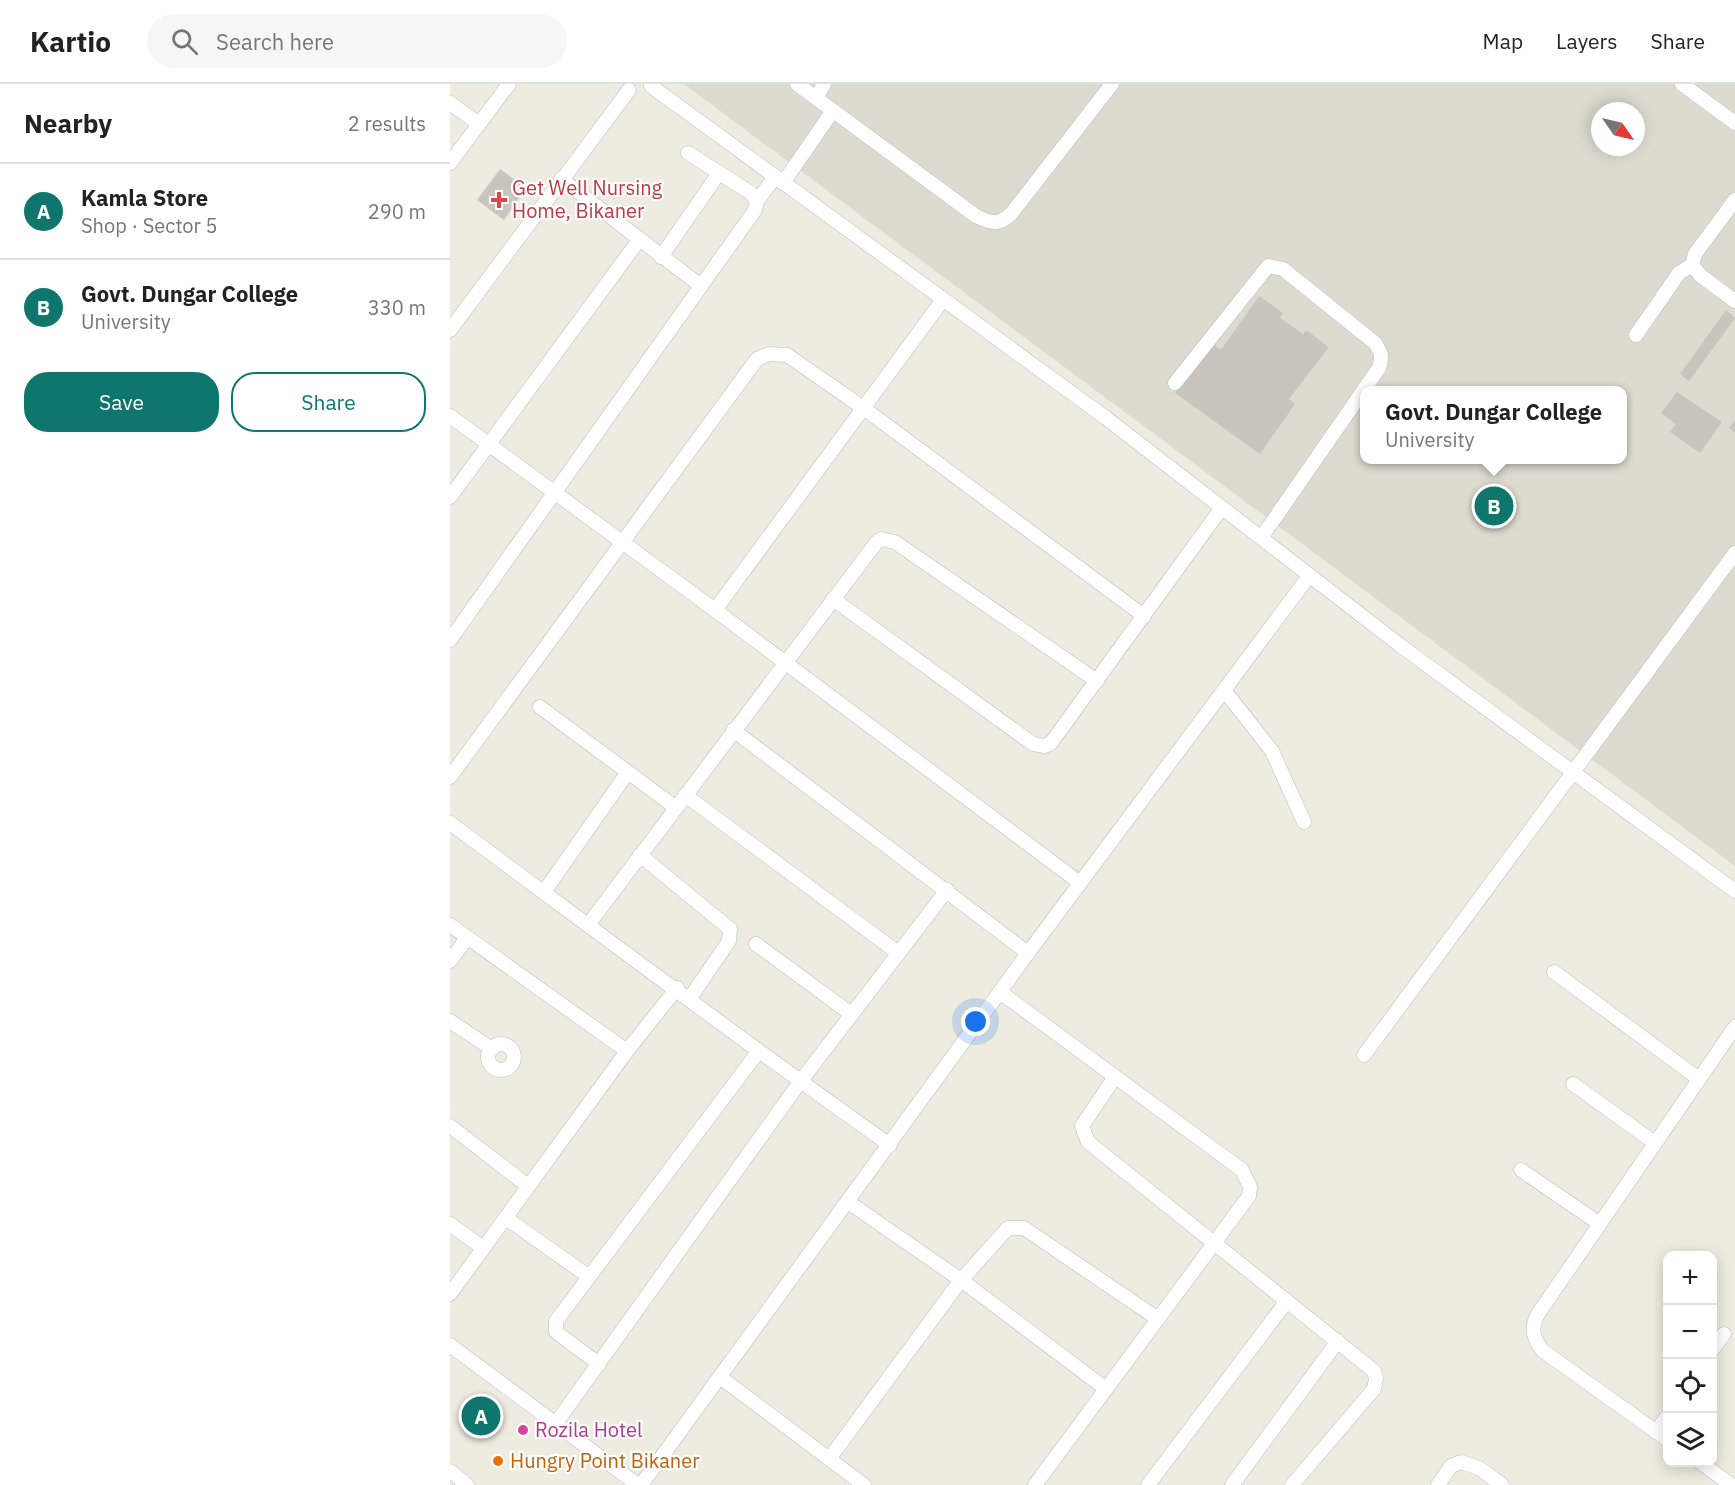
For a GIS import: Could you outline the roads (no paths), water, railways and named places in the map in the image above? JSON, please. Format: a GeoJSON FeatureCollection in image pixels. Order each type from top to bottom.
{"type":"FeatureCollection","features":[{"type":"Feature","properties":{"kind":"street"},"geometry":{"type":"LineString","coordinates":[[450,163],[509,84]]}},
{"type":"Feature","properties":{"kind":"street"},"geometry":{"type":"LineString","coordinates":[[796,84],[976,216],[995,223],[1003,221],[1011,214],[1111,84]]}},
{"type":"Feature","properties":{"kind":"street"},"geometry":{"type":"LineString","coordinates":[[816,98],[824,84]]}},
{"type":"Feature","properties":{"kind":"street"},"geometry":{"type":"LineString","coordinates":[[1682,84],[1735,123]]}},
{"type":"Feature","properties":{"kind":"street"},"geometry":{"type":"LineString","coordinates":[[450,330],[561,180],[626,87],[641,93],[652,85],[942,301],[1106,418],[1309,576],[1735,891]]}},
{"type":"Feature","properties":{"kind":"street"},"geometry":{"type":"LineString","coordinates":[[450,103],[479,124]]}},
{"type":"Feature","properties":{"kind":"street"},"geometry":{"type":"LineString","coordinates":[[450,640],[755,210],[757,201],[779,180],[832,112]]}},
{"type":"Feature","properties":{"kind":"street"},"geometry":{"type":"LineString","coordinates":[[688,153],[751,193],[757,201]]}},
{"type":"Feature","properties":{"kind":"street"},"geometry":{"type":"LineString","coordinates":[[662,256],[719,173]]}},
{"type":"Feature","properties":{"kind":"street"},"geometry":{"type":"LineString","coordinates":[[561,180],[700,286]]}},
{"type":"Feature","properties":{"kind":"street"},"geometry":{"type":"LineString","coordinates":[[1636,335],[1679,273],[1692,265],[1695,254],[1735,200]]}},
{"type":"Feature","properties":{"kind":"street"},"geometry":{"type":"LineString","coordinates":[[450,497],[639,240]]}},
{"type":"Feature","properties":{"kind":"street"},"geometry":{"type":"LineString","coordinates":[[1692,265],[1701,276],[1735,301]]}},
{"type":"Feature","properties":{"kind":"street"},"geometry":{"type":"LineString","coordinates":[[1175,383],[1269,266],[1283,269],[1375,343],[1382,359],[1379,368],[1367,386]]}},
{"type":"Feature","properties":{"kind":"street"},"geometry":{"type":"LineString","coordinates":[[715,610],[942,301]]}},
{"type":"Feature","properties":{"kind":"street"},"geometry":{"type":"LineString","coordinates":[[450,777],[620,542],[757,359],[769,354],[787,355],[862,407],[1144,616]]}},
{"type":"Feature","properties":{"kind":"street"},"geometry":{"type":"LineString","coordinates":[[1261,538],[1360,395]]}},
{"type":"Feature","properties":{"kind":"street"},"geometry":{"type":"LineString","coordinates":[[450,417],[715,610],[1080,883]]}},
{"type":"Feature","properties":{"kind":"street"},"geometry":{"type":"LineString","coordinates":[[833,598],[1039,747],[1051,743],[1221,509]]}},
{"type":"Feature","properties":{"kind":"street"},"geometry":{"type":"LineString","coordinates":[[588,925],[876,543],[887,539],[1096,681]]}},
{"type":"Feature","properties":{"kind":"street"},"geometry":{"type":"LineString","coordinates":[[1364,1055],[1735,553]]}},
{"type":"Feature","properties":{"kind":"street"},"geometry":{"type":"LineString","coordinates":[[450,1345],[640,1485],[890,1145],[1028,952],[1309,576]]}},
{"type":"Feature","properties":{"kind":"street"},"geometry":{"type":"LineString","coordinates":[[1224,690],[1272,751],[1304,822]]}},
{"type":"Feature","properties":{"kind":"street"},"geometry":{"type":"LineString","coordinates":[[540,707],[675,807]]}},
{"type":"Feature","properties":{"kind":"street"},"geometry":{"type":"LineString","coordinates":[[733,730],[1028,952]]}},
{"type":"Feature","properties":{"kind":"street"},"geometry":{"type":"LineString","coordinates":[[544,892],[628,772]]}},
{"type":"Feature","properties":{"kind":"street"},"geometry":{"type":"LineString","coordinates":[[685,795],[897,952]]}},
{"type":"Feature","properties":{"kind":"street"},"geometry":{"type":"LineString","coordinates":[[450,823],[677,988],[758,1052],[890,1145]]}},
{"type":"Feature","properties":{"kind":"street"},"geometry":{"type":"LineString","coordinates":[[640,855],[730,929],[729,941],[690,998]]}},
{"type":"Feature","properties":{"kind":"street"},"geometry":{"type":"LineString","coordinates":[[556,1423],[800,1082],[946,890]]}},
{"type":"Feature","properties":{"kind":"street"},"geometry":{"type":"LineString","coordinates":[[450,925],[627,1051]]}},
{"type":"Feature","properties":{"kind":"street"},"geometry":{"type":"LineString","coordinates":[[450,961],[467,938]]}},
{"type":"Feature","properties":{"kind":"street"},"geometry":{"type":"LineString","coordinates":[[756,944],[851,1014]]}},
{"type":"Feature","properties":{"kind":"street"},"geometry":{"type":"LineString","coordinates":[[1554,972],[1699,1079]]}},
{"type":"Feature","properties":{"kind":"street"},"geometry":{"type":"LineString","coordinates":[[450,1294],[627,1051],[677,988]]}},
{"type":"Feature","properties":{"kind":"street"},"geometry":{"type":"LineString","coordinates":[[1000,992],[1242,1170],[1248,1179],[1249,1196],[1035,1485]]}},
{"type":"Feature","properties":{"kind":"street"},"geometry":{"type":"LineString","coordinates":[[450,1021],[492,1049]]}},
{"type":"Feature","properties":{"kind":"street"},"geometry":{"type":"LineString","coordinates":[[1662,1436],[1543,1350],[1534,1339],[1532,1328],[1538,1314],[1735,1027]]}},
{"type":"Feature","properties":{"kind":"street"},"geometry":{"type":"LineString","coordinates":[[599,1364],[556,1332],[555,1326],[559,1314],[758,1052]]}},
{"type":"Feature","properties":{"kind":"street"},"geometry":{"type":"LineString","coordinates":[[1115,1077],[1082,1126],[1088,1142],[1374,1371],[1376,1379],[1374,1389],[1292,1485]]}},
{"type":"Feature","properties":{"kind":"street"},"geometry":{"type":"LineString","coordinates":[[1573,1084],[1655,1143]]}},
{"type":"Feature","properties":{"kind":"street"},"geometry":{"type":"LineString","coordinates":[[450,1126],[528,1186]]}},
{"type":"Feature","properties":{"kind":"street"},"geometry":{"type":"LineString","coordinates":[[1521,1170],[1600,1224]]}},
{"type":"Feature","properties":{"kind":"street"},"geometry":{"type":"LineString","coordinates":[[848,1202],[961,1280],[1106,1389]]}},
{"type":"Feature","properties":{"kind":"street"},"geometry":{"type":"LineString","coordinates":[[506,1218],[588,1276]]}},
{"type":"Feature","properties":{"kind":"street"},"geometry":{"type":"LineString","coordinates":[[450,1224],[483,1248]]}},
{"type":"Feature","properties":{"kind":"street"},"geometry":{"type":"LineString","coordinates":[[829,1459],[961,1280],[1008,1228],[1024,1228],[1158,1319]]}},
{"type":"Feature","properties":{"kind":"street"},"geometry":{"type":"LineString","coordinates":[[1152,1484],[1287,1301]]}},
{"type":"Feature","properties":{"kind":"street"},"geometry":{"type":"LineString","coordinates":[[1717,1344],[1724,1334]]}},
{"type":"Feature","properties":{"kind":"street"},"geometry":{"type":"LineString","coordinates":[[1232,1485],[1338,1341]]}},
{"type":"Feature","properties":{"kind":"street"},"geometry":{"type":"LineString","coordinates":[[720,1377],[864,1485]]}},
{"type":"Feature","properties":{"kind":"street"},"geometry":{"type":"LineString","coordinates":[[1438,1485],[1452,1466],[1461,1462],[1479,1468],[1502,1485]]}},
{"type":"Feature","properties":{"kind":"street"},"geometry":{"type":"LineString","coordinates":[[1707,1467],[1731,1485]]}},
{"type":"Feature","properties":{"kind":"street"},"geometry":{"type":"LineString","coordinates":[[450,1471],[467,1485]]}},
{"type":"Feature","properties":{"kind":"place","name":"Get Well Nursing Home, Bikaner"},"geometry":{"type":"Point","coordinates":[499,200]}},
{"type":"Feature","properties":{"kind":"place","name":"Govt. Dungar College"},"geometry":{"type":"Point","coordinates":[1494,506]}},
{"type":"Feature","properties":{"kind":"place","name":"Kamla Store"},"geometry":{"type":"Point","coordinates":[481,1416]}},
{"type":"Feature","properties":{"kind":"place","name":"Rozila Hotel"},"geometry":{"type":"Point","coordinates":[523,1430]}},
{"type":"Feature","properties":{"kind":"place","name":"Hungry Point Bikaner"},"geometry":{"type":"Point","coordinates":[498,1461]}}]}
